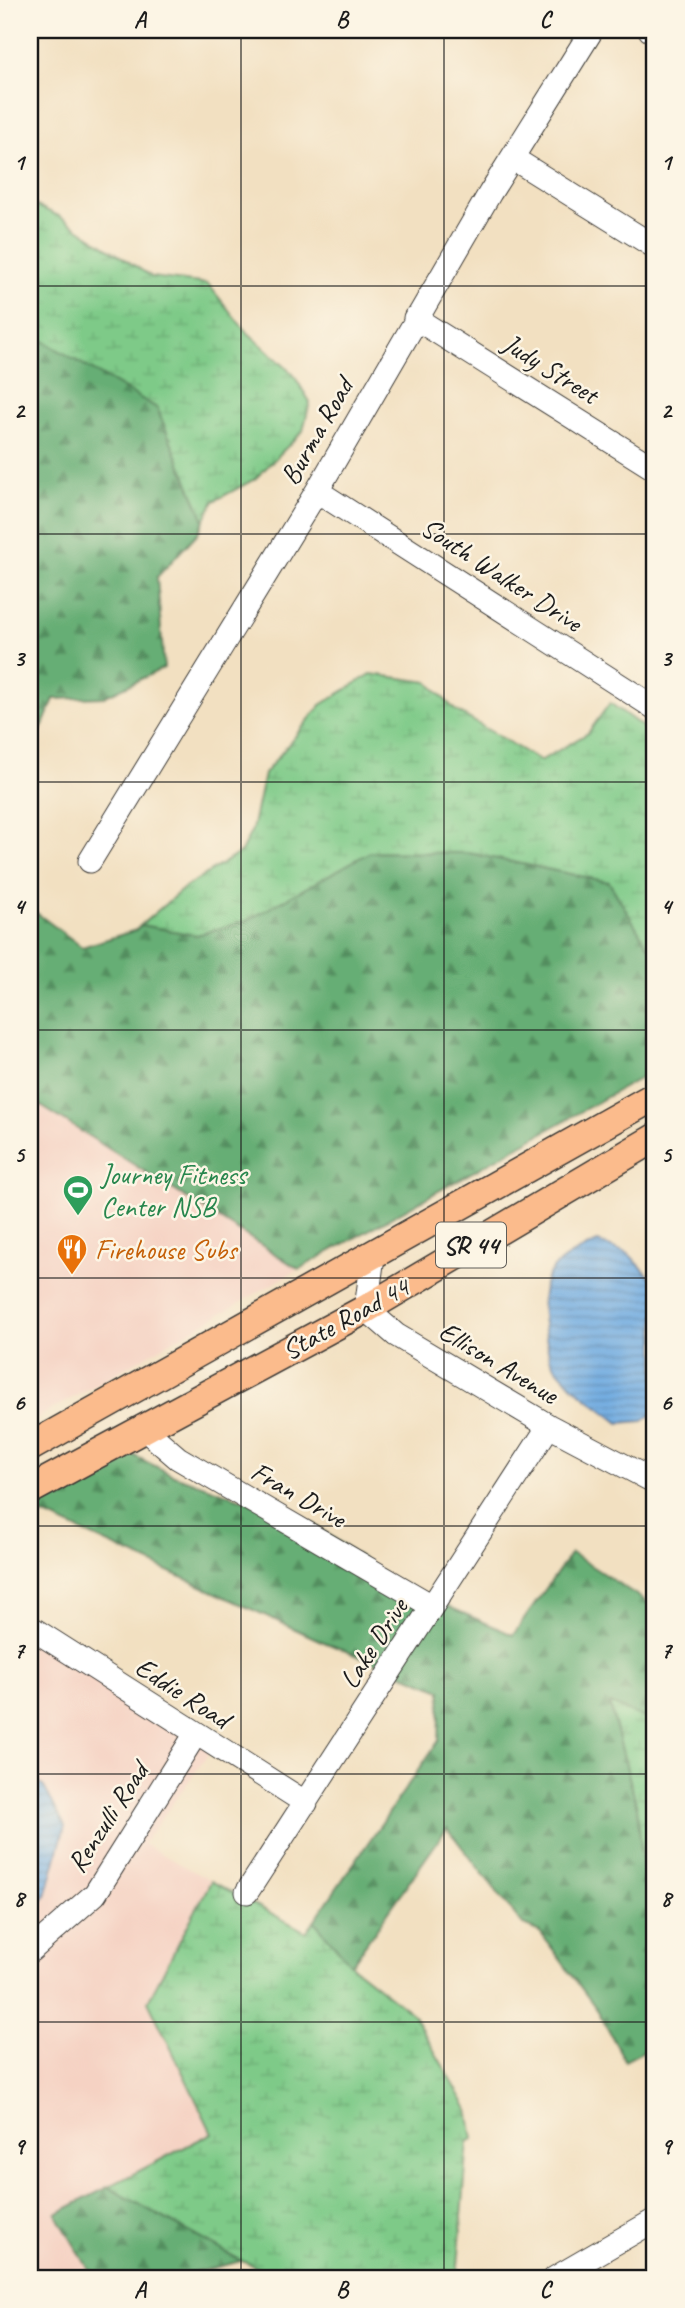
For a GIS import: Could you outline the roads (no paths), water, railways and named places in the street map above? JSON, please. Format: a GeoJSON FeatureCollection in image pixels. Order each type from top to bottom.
{"type":"FeatureCollection","features":[{"type":"Feature","properties":{"kind":"main road","name":"State Road 44"},"geometry":{"type":"LineString","coordinates":[[30,1447],[655,1096]]}},
{"type":"Feature","properties":{"kind":"main road","name":"State Road 44"},"geometry":{"type":"LineString","coordinates":[[30,1490],[142,1427],[366,1309],[655,1138]]}},
{"type":"Feature","properties":{"kind":"main road"},"geometry":{"type":"LineString","coordinates":[[542,1159],[563,1190]]}},
{"type":"Feature","properties":{"kind":"street","name":"Burma Road"},"geometry":{"type":"LineString","coordinates":[[90,861],[317,491],[415,318],[592,30]]}},
{"type":"Feature","properties":{"kind":"street"},"geometry":{"type":"LineString","coordinates":[[650,30],[655,33]]}},
{"type":"Feature","properties":{"kind":"street"},"geometry":{"type":"LineString","coordinates":[[514,159],[655,247]]}},
{"type":"Feature","properties":{"kind":"street","name":"Judy Street"},"geometry":{"type":"LineString","coordinates":[[415,318],[655,469]]}},
{"type":"Feature","properties":{"kind":"street","name":"South Walker Drive"},"geometry":{"type":"LineString","coordinates":[[317,491],[655,708]]}},
{"type":"Feature","properties":{"kind":"street"},"geometry":{"type":"LineString","coordinates":[[366,1309],[373,1256]]}},
{"type":"Feature","properties":{"kind":"street","name":"Ellison Avenue"},"geometry":{"type":"LineString","coordinates":[[366,1309],[396,1335],[549,1426],[653,1477]]}},
{"type":"Feature","properties":{"kind":"street","name":"Lake Drive"},"geometry":{"type":"LineString","coordinates":[[247,1892],[549,1426]]}},
{"type":"Feature","properties":{"kind":"street","name":"Fran Drive"},"geometry":{"type":"LineString","coordinates":[[142,1427],[178,1458],[432,1606]]}},
{"type":"Feature","properties":{"kind":"street","name":"Eddie Road"},"geometry":{"type":"LineString","coordinates":[[30,1628],[306,1804]]}},
{"type":"Feature","properties":{"kind":"street","name":"Renzulli Road"},"geometry":{"type":"LineString","coordinates":[[30,1951],[94,1894],[195,1735]]}},
{"type":"Feature","properties":{"kind":"street"},"geometry":{"type":"LineString","coordinates":[[555,2278],[655,2220]]}},
{"type":"Feature","properties":{"kind":"water"},"geometry":{"type":"Polygon","coordinates":[[[598,1242],[629,1254],[655,1282],[655,1412],[643,1421],[619,1423],[566,1379],[549,1355],[543,1312],[545,1284],[557,1265],[598,1242]]]}},
{"type":"Feature","properties":{"kind":"water"},"geometry":{"type":"Polygon","coordinates":[[[30,1775],[44,1787],[65,1826],[46,1896],[30,1913],[30,1775]]]}},
{"type":"Feature","properties":{"kind":"place","name":"Journey Fitness Center NSB"},"geometry":{"type":"Point","coordinates":[78,1217]}},
{"type":"Feature","properties":{"kind":"place","name":"Firehouse Subs"},"geometry":{"type":"Point","coordinates":[72,1276]}}]}
